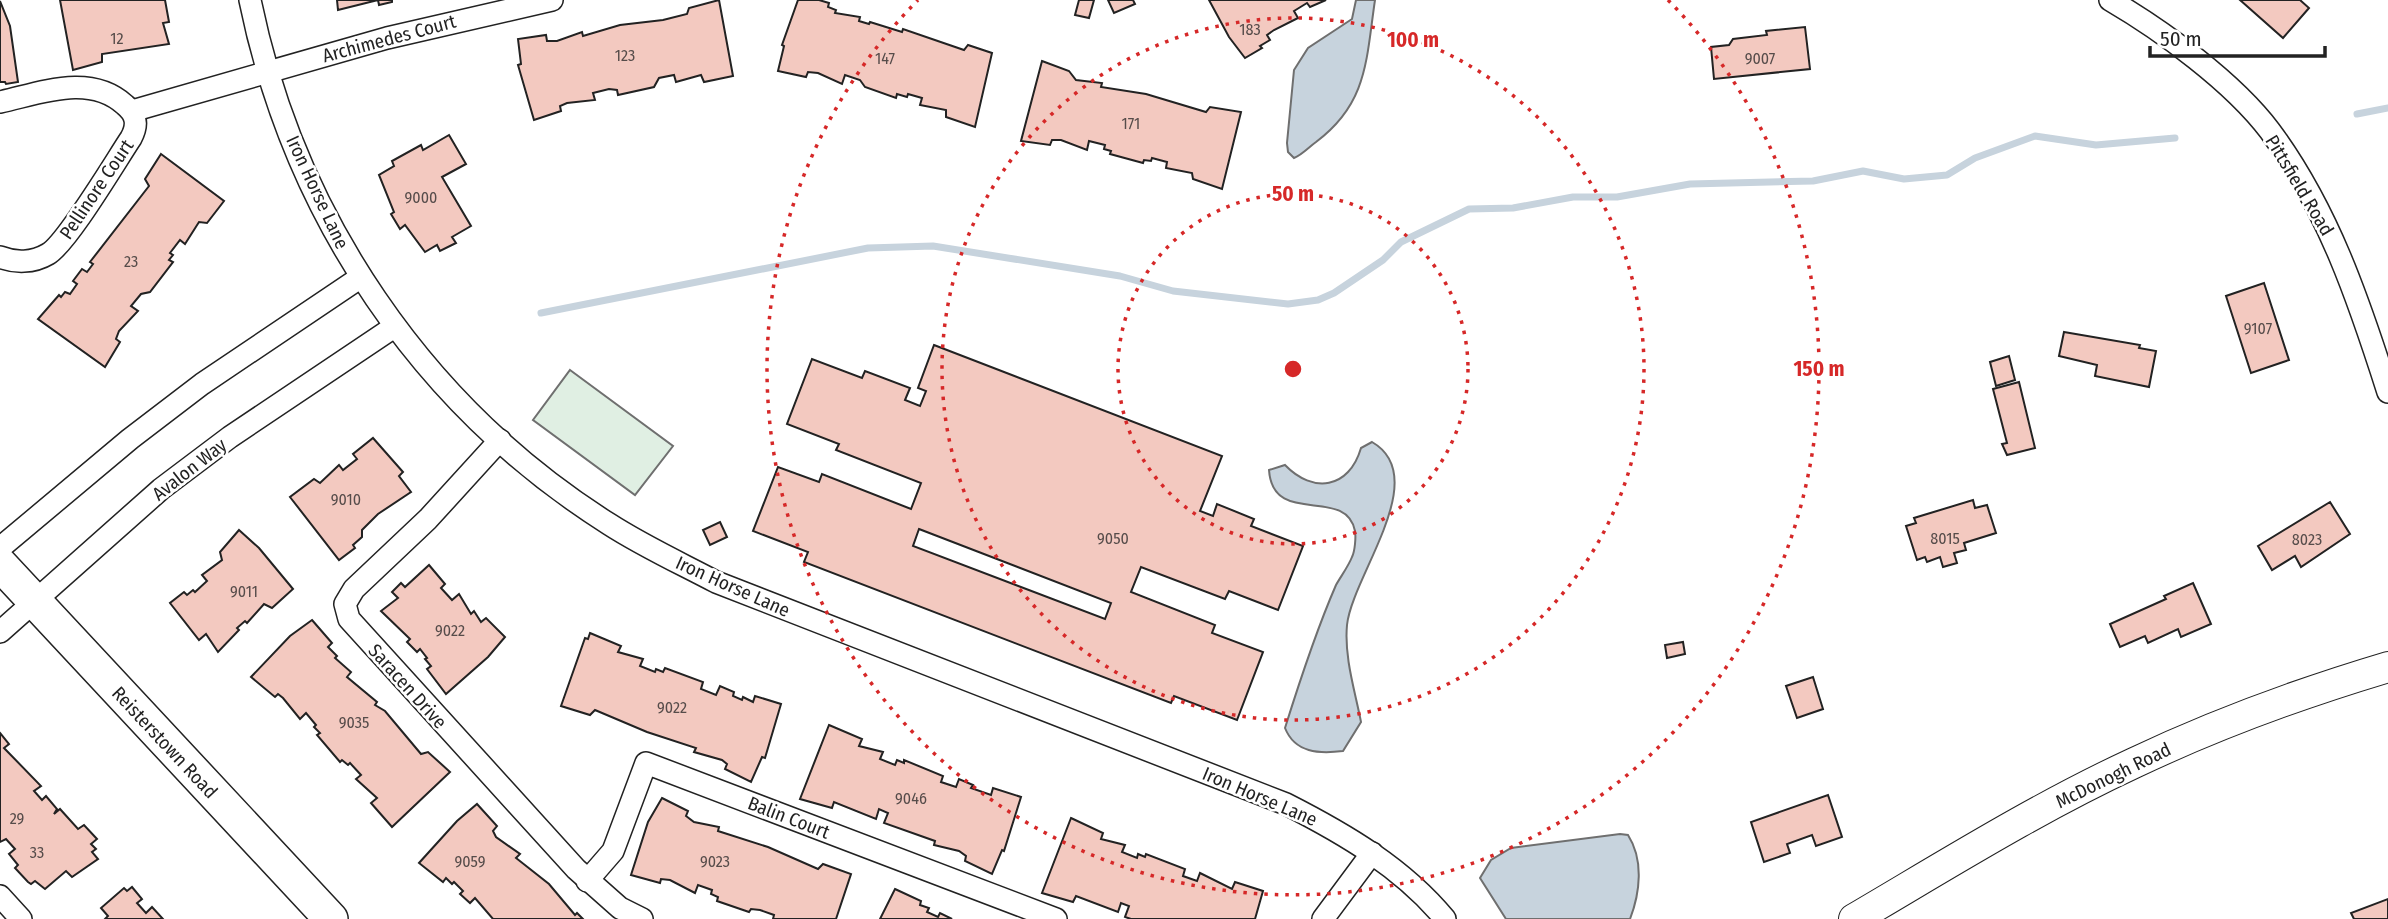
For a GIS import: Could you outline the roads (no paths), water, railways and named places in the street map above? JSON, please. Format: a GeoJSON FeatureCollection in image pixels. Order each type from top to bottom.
{"type":"FeatureCollection","features":[{"type":"Feature","properties":{"kind":"main road","name":"Reisterstown Road"},"geometry":{"type":"LineString","coordinates":[[0,564],[323,916]]}},
{"type":"Feature","properties":{"kind":"main road","name":"McDonogh Road"},"geometry":{"type":"LineString","coordinates":[[1854,919],[2068,796],[2133,764],[2232,721],[2388,667]]}},
{"type":"Feature","properties":{"kind":"street","name":"Iron Horse Lane"},"geometry":{"type":"LineString","coordinates":[[250,0],[268,71],[309,181],[360,277],[394,327],[430,371],[500,440],[556,488],[607,523],[716,582],[1286,804],[1330,826],[1372,853],[1432,903],[1444,919]]}},
{"type":"Feature","properties":{"kind":"street","name":"Archimedes Court"},"geometry":{"type":"LineString","coordinates":[[268,71],[387,38],[552,0]]}},
{"type":"Feature","properties":{"kind":"street","name":"Pittsfield Road"},"geometry":{"type":"LineString","coordinates":[[2110,0],[2160,30],[2223,83],[2269,131],[2327,226],[2346,270],[2388,392]]}},
{"type":"Feature","properties":{"kind":"street","name":"Pellinore Court"},"geometry":{"type":"LineString","coordinates":[[132,111],[268,71]]}},
{"type":"Feature","properties":{"kind":"street","name":"Pellinore Court"},"geometry":{"type":"LineString","coordinates":[[0,102],[79,86],[99,89],[117,98],[132,111],[136,129],[58,246],[33,260],[16,262],[0,257]]}},
{"type":"Feature","properties":{"kind":"street"},"geometry":{"type":"LineString","coordinates":[[0,548],[130,439],[202,384],[360,277]]}},
{"type":"Feature","properties":{"kind":"street","name":"Avalon Way"},"geometry":{"type":"LineString","coordinates":[[0,632],[161,489],[230,437],[394,327]]}},
{"type":"Feature","properties":{"kind":"street","name":"Saracen Drive"},"geometry":{"type":"LineString","coordinates":[[500,440],[428,519],[354,589],[345,604],[349,618],[587,881],[620,908],[642,919]]}},
{"type":"Feature","properties":{"kind":"street","name":"Balin Court"},"geometry":{"type":"LineString","coordinates":[[587,881],[613,851],[646,763],[1056,919]]}},
{"type":"Feature","properties":{"kind":"street"},"geometry":{"type":"LineString","coordinates":[[1323,919],[1372,853]]}},
{"type":"Feature","properties":{"kind":"street"},"geometry":{"type":"LineString","coordinates":[[0,896],[21,919]]}},
{"type":"Feature","properties":{"kind":"waterway"},"geometry":{"type":"LineString","coordinates":[[2357,114],[2388,108]]}},
{"type":"Feature","properties":{"kind":"waterway"},"geometry":{"type":"LineString","coordinates":[[541,313],[868,248],[933,246],[1120,276],[1173,291],[1288,304],[1318,300],[1334,293],[1383,260],[1401,242],[1469,209],[1513,208],[1573,197],[1617,197],[1690,184],[1813,181],[1863,171],[1904,179],[1947,175],[1975,158],[2035,136],[2096,145],[2175,138]]}}]}
